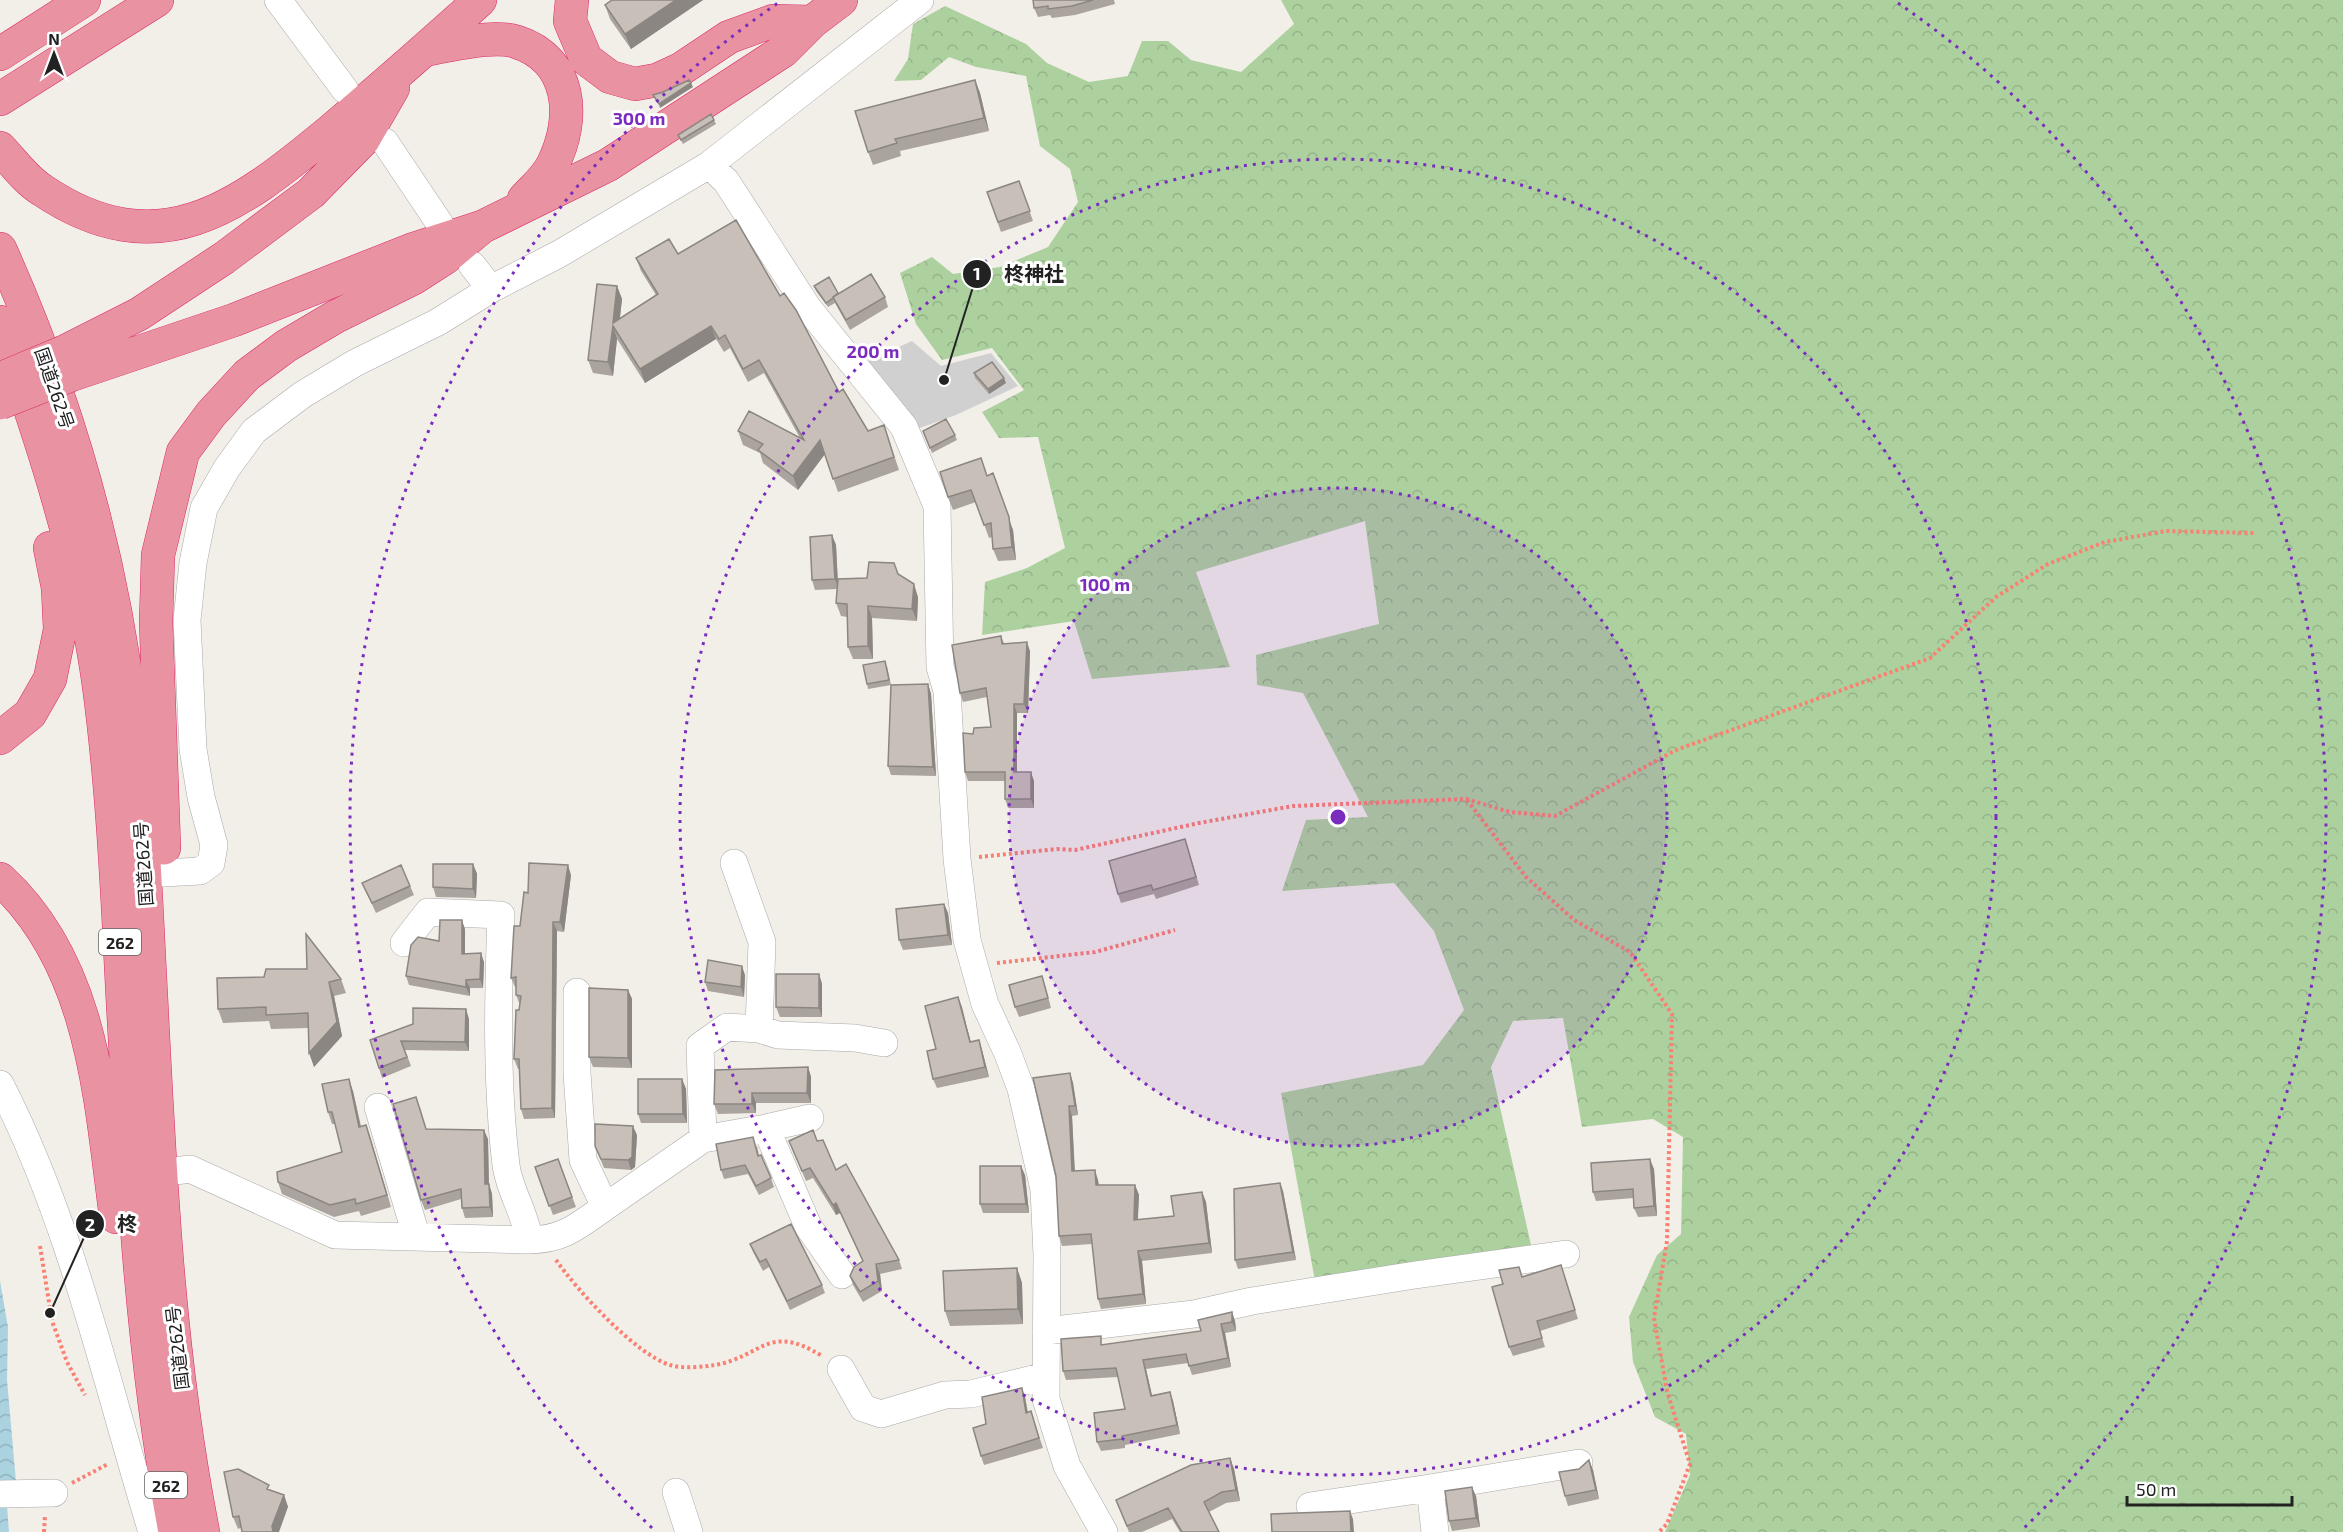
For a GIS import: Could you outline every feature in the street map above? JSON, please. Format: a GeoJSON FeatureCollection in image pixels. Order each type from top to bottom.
{"type":"FeatureCollection","features":[{"type":"Feature","properties":{"kind":"highway"},"geometry":{"type":"LineString","coordinates":[[0,54],[84,0]]}},
{"type":"Feature","properties":{"kind":"highway"},"geometry":{"type":"LineString","coordinates":[[0,99],[157,0]]}},
{"type":"Feature","properties":{"kind":"highway"},"geometry":{"type":"LineString","coordinates":[[0,148],[40,189],[86,216],[131,227],[185,223],[234,204],[276,176],[480,0]]}},
{"type":"Feature","properties":{"kind":"highway"},"geometry":{"type":"LineString","coordinates":[[572,0],[570,21],[586,59],[610,77],[634,84],[657,80],[681,69],[729,37],[773,21],[812,22]]}},
{"type":"Feature","properties":{"kind":"highway"},"geometry":{"type":"LineString","coordinates":[[0,379],[234,320],[411,250],[482,227],[608,165],[783,51],[812,22],[841,0]]}},
{"type":"Feature","properties":{"kind":"highway"},"geometry":{"type":"LineString","coordinates":[[0,403],[67,363],[224,258],[311,193],[363,140],[415,58],[469,41],[516,41],[552,63],[565,92],[567,131],[553,165],[513,211]]}},
{"type":"Feature","properties":{"kind":"highway"},"geometry":{"type":"LineString","coordinates":[[155,874],[158,555],[183,452],[211,414],[247,375],[286,346],[335,317],[414,279],[446,258],[482,227]]}},
{"type":"Feature","properties":{"kind":"highway","name":"国道262号"},"geometry":{"type":"LineString","coordinates":[[0,249],[27,308],[60,399],[96,527],[116,613],[155,874],[148,939],[160,1173],[177,1355],[203,1532]]}},
{"type":"Feature","properties":{"kind":"highway","name":"国道262号"},"geometry":{"type":"LineString","coordinates":[[0,322],[46,454],[80,580],[98,678],[115,842],[136,1218],[159,1437],[175,1532]]}},
{"type":"Feature","properties":{"kind":"highway"},"geometry":{"type":"LineString","coordinates":[[0,738],[30,714],[50,679],[60,630],[58,588],[46,527],[46,454]]}},
{"type":"Feature","properties":{"kind":"highway"},"geometry":{"type":"LineString","coordinates":[[0,879],[39,926],[68,973],[88,1033],[101,1104],[129,1315],[159,1437]]}},
{"type":"Feature","properties":{"kind":"street"},"geometry":{"type":"LineString","coordinates":[[278,0],[345,90]]}},
{"type":"Feature","properties":{"kind":"street"},"geometry":{"type":"LineString","coordinates":[[155,874],[200,871],[211,863],[214,845],[201,797],[194,749],[187,620],[193,563],[204,508],[226,468],[255,432],[302,395],[355,363],[438,322],[491,290],[569,249],[709,165],[920,0]]}},
{"type":"Feature","properties":{"kind":"street"},"geometry":{"type":"LineString","coordinates":[[385,142],[440,224]]}},
{"type":"Feature","properties":{"kind":"street"},"geometry":{"type":"LineString","coordinates":[[709,165],[726,181],[808,308],[904,427],[937,506],[940,667],[947,691],[957,860],[974,970],[985,1004],[1021,1089],[1044,1189],[1047,1255],[1046,1399],[1067,1466],[1095,1530]]}},
{"type":"Feature","properties":{"kind":"street"},"geometry":{"type":"LineString","coordinates":[[472,265],[491,290]]}},
{"type":"Feature","properties":{"kind":"street"},"geometry":{"type":"LineString","coordinates":[[734,863],[762,942],[759,1029]]}},
{"type":"Feature","properties":{"kind":"street"},"geometry":{"type":"LineString","coordinates":[[404,943],[428,912],[501,915],[497,1008],[506,1167],[527,1227],[540,1240]]}},
{"type":"Feature","properties":{"kind":"street"},"geometry":{"type":"LineString","coordinates":[[577,992],[577,1073],[583,1160],[604,1207]]}},
{"type":"Feature","properties":{"kind":"street"},"geometry":{"type":"LineString","coordinates":[[703,1139],[700,1046],[727,1027],[759,1029],[778,1035],[855,1038],[884,1043]]}},
{"type":"Feature","properties":{"kind":"street"},"geometry":{"type":"LineString","coordinates":[[0,1084],[16,1115],[53,1210],[91,1325],[152,1532]]}},
{"type":"Feature","properties":{"kind":"street"},"geometry":{"type":"LineString","coordinates":[[378,1107],[416,1235]]}},
{"type":"Feature","properties":{"kind":"street"},"geometry":{"type":"LineString","coordinates":[[160,1173],[190,1169],[335,1235],[416,1235],[540,1240],[566,1233],[703,1139],[810,1118]]}},
{"type":"Feature","properties":{"kind":"street"},"geometry":{"type":"LineString","coordinates":[[766,1128],[808,1226],[842,1275]]}},
{"type":"Feature","properties":{"kind":"street"},"geometry":{"type":"LineString","coordinates":[[1046,1331],[1194,1314],[1252,1301],[1566,1254]]}},
{"type":"Feature","properties":{"kind":"street"},"geometry":{"type":"LineString","coordinates":[[841,1369],[863,1407],[881,1414],[945,1395],[971,1394],[1046,1377]]}},
{"type":"Feature","properties":{"kind":"street"},"geometry":{"type":"LineString","coordinates":[[1310,1506],[1579,1463]]}},
{"type":"Feature","properties":{"kind":"street"},"geometry":{"type":"LineString","coordinates":[[1430,1488],[1435,1532]]}},
{"type":"Feature","properties":{"kind":"street"},"geometry":{"type":"LineString","coordinates":[[0,1494],[48,1492]]}},
{"type":"Feature","properties":{"kind":"street"},"geometry":{"type":"LineString","coordinates":[[676,1492],[689,1532]]}},
{"type":"Feature","properties":{"kind":"path"},"geometry":{"type":"LineString","coordinates":[[957,860],[1057,849],[1075,850],[1199,823],[1293,806],[1466,798],[1510,812],[1555,816],[1676,750],[1930,658],[1996,597],[2048,564],[2105,542],[2166,531],[2254,533]]}},
{"type":"Feature","properties":{"kind":"path"},"geometry":{"type":"LineString","coordinates":[[1466,798],[1526,877],[1574,920],[1630,952],[1672,1014],[1667,1241],[1654,1318],[1667,1391],[1690,1464],[1667,1524],[1659,1532]]}},
{"type":"Feature","properties":{"kind":"path"},"geometry":{"type":"LineString","coordinates":[[974,970],[985,964],[1095,952],[1175,930]]}},
{"type":"Feature","properties":{"kind":"path"},"geometry":{"type":"LineString","coordinates":[[540,1240],[566,1275],[605,1316],[646,1351],[669,1364],[687,1368],[717,1365],[769,1342],[787,1342],[810,1349],[841,1369]]}},
{"type":"Feature","properties":{"kind":"path"},"geometry":{"type":"LineString","coordinates":[[39,1241],[52,1321],[67,1362],[90,1404]]}},
{"type":"Feature","properties":{"kind":"shaded area"},"geometry":{"type":"Polygon","coordinates":[[[912,341],[941,366],[991,353],[1018,386],[956,415],[917,429],[864,363],[912,341]]]}},
{"type":"Feature","properties":{"kind":"green space"},"geometry":{"type":"Polygon","coordinates":[[[1281,0],[2343,0],[2343,1532],[1665,1532],[1690,1475],[1686,1434],[1655,1417],[1633,1362],[1629,1317],[1657,1255],[1681,1234],[1683,1137],[1653,1119],[1582,1127],[1563,1018],[1513,1021],[1491,1067],[1531,1245],[1315,1281],[1281,1093],[1423,1065],[1464,1010],[1434,931],[1394,883],[1282,891],[1306,820],[1368,817],[1303,693],[1257,685],[1256,655],[1379,624],[1365,521],[1196,572],[1230,667],[1092,679],[1074,621],[982,635],[985,582],[1027,568],[1065,548],[1038,437],[999,438],[982,412],[1024,390],[992,348],[942,360],[916,324],[900,273],[932,257],[953,274],[1000,267],[1048,247],[1078,202],[1070,169],[1040,146],[1026,76],[976,67],[949,57],[921,80],[894,81],[908,59],[913,24],[945,6],[1026,44],[1047,63],[1089,82],[1128,76],[1142,41],[1168,41],[1191,60],[1241,72],[1294,24],[1281,0]]]}},
{"type":"Feature","properties":{"kind":"water"},"geometry":{"type":"Polygon","coordinates":[[[0,1281],[8,1327],[7,1380],[16,1482],[7,1505],[9,1532],[0,1532],[0,1281]]]}},
{"type":"Feature","properties":{"kind":"building"},"geometry":{"type":"Polygon","coordinates":[[[612,0],[676,0],[625,34],[605,5],[612,0]]]}},
{"type":"Feature","properties":{"kind":"building"},"geometry":{"type":"Polygon","coordinates":[[[1033,0],[1093,0],[1048,9],[1048,6],[1034,8],[1033,0]]]}},
{"type":"Feature","properties":{"kind":"building"},"geometry":{"type":"Polygon","coordinates":[[[689,80],[691,83],[659,104],[653,95],[663,92],[689,80]]]}},
{"type":"Feature","properties":{"kind":"building"},"geometry":{"type":"Polygon","coordinates":[[[975,80],[984,118],[895,139],[897,143],[868,152],[855,111],[975,80]]]}},
{"type":"Feature","properties":{"kind":"building"},"geometry":{"type":"Polygon","coordinates":[[[711,114],[714,120],[681,140],[678,135],[711,114]]]}},
{"type":"Feature","properties":{"kind":"building"},"geometry":{"type":"Polygon","coordinates":[[[1019,181],[1030,211],[998,222],[987,192],[1019,181]]]}},
{"type":"Feature","properties":{"kind":"building"},"geometry":{"type":"Polygon","coordinates":[[[736,220],[780,296],[784,293],[796,310],[839,392],[843,389],[868,431],[884,425],[894,457],[833,479],[820,440],[793,476],[758,450],[763,444],[738,431],[749,411],[804,440],[759,360],[743,369],[725,335],[719,339],[711,326],[640,369],[613,326],[608,362],[588,360],[597,284],[617,286],[613,323],[658,294],[636,258],[669,239],[678,254],[736,220]]]}},
{"type":"Feature","properties":{"kind":"building"},"geometry":{"type":"Polygon","coordinates":[[[871,274],[885,297],[846,320],[833,297],[871,274]]]}},
{"type":"Feature","properties":{"kind":"building"},"geometry":{"type":"Polygon","coordinates":[[[829,277],[838,293],[826,303],[814,286],[829,277]]]}},
{"type":"Feature","properties":{"kind":"building"},"geometry":{"type":"Polygon","coordinates":[[[992,362],[1004,378],[988,389],[974,373],[992,362]]]}},
{"type":"Feature","properties":{"kind":"building"},"geometry":{"type":"Polygon","coordinates":[[[946,419],[955,435],[930,448],[923,431],[946,419]]]}},
{"type":"Feature","properties":{"kind":"building"},"geometry":{"type":"Polygon","coordinates":[[[981,458],[987,476],[993,473],[1009,517],[1012,547],[993,549],[991,523],[984,525],[971,490],[948,497],[940,472],[981,458]]]}},
{"type":"Feature","properties":{"kind":"building"},"geometry":{"type":"Polygon","coordinates":[[[832,535],[835,579],[812,580],[810,537],[832,535]]]}},
{"type":"Feature","properties":{"kind":"building"},"geometry":{"type":"Polygon","coordinates":[[[869,562],[894,563],[898,574],[914,584],[912,609],[868,606],[868,646],[848,647],[847,604],[836,603],[838,579],[867,578],[869,562]]]}},
{"type":"Feature","properties":{"kind":"building"},"geometry":{"type":"Polygon","coordinates":[[[1001,636],[1002,644],[1027,642],[1024,704],[1014,704],[1014,772],[1031,772],[1031,799],[1005,799],[1005,772],[965,772],[963,733],[973,734],[974,728],[991,727],[986,688],[960,693],[952,645],[1001,636]]]}},
{"type":"Feature","properties":{"kind":"building"},"geometry":{"type":"Polygon","coordinates":[[[885,661],[889,680],[867,684],[863,665],[885,661]]]}},
{"type":"Feature","properties":{"kind":"building"},"geometry":{"type":"Polygon","coordinates":[[[928,684],[933,767],[888,766],[891,685],[928,684]]]}},
{"type":"Feature","properties":{"kind":"building"},"geometry":{"type":"Polygon","coordinates":[[[1185,839],[1196,877],[1153,890],[1151,885],[1118,894],[1109,861],[1185,839]]]}},
{"type":"Feature","properties":{"kind":"building"},"geometry":{"type":"Polygon","coordinates":[[[529,863],[568,865],[560,922],[553,922],[552,1108],[521,1109],[519,1059],[514,1059],[516,1010],[519,1010],[521,996],[516,995],[516,977],[511,978],[514,926],[520,926],[524,892],[528,893],[529,863]]]}},
{"type":"Feature","properties":{"kind":"building"},"geometry":{"type":"Polygon","coordinates":[[[433,864],[473,864],[473,889],[433,887],[433,864]]]}},
{"type":"Feature","properties":{"kind":"building"},"geometry":{"type":"Polygon","coordinates":[[[401,865],[410,886],[372,903],[362,883],[401,865]]]}},
{"type":"Feature","properties":{"kind":"building"},"geometry":{"type":"Polygon","coordinates":[[[944,904],[948,935],[899,940],[896,909],[944,904]]]}},
{"type":"Feature","properties":{"kind":"building"},"geometry":{"type":"Polygon","coordinates":[[[440,920],[462,920],[462,954],[481,953],[480,979],[466,980],[466,987],[406,976],[411,945],[418,937],[439,941],[440,920]]]}},
{"type":"Feature","properties":{"kind":"building"},"geometry":{"type":"Polygon","coordinates":[[[306,934],[341,979],[329,982],[337,1022],[309,1053],[308,1013],[266,1015],[266,1007],[218,1009],[217,978],[264,977],[266,969],[307,969],[306,934]]]}},
{"type":"Feature","properties":{"kind":"building"},"geometry":{"type":"Polygon","coordinates":[[[708,960],[742,966],[741,987],[705,982],[708,960]]]}},
{"type":"Feature","properties":{"kind":"building"},"geometry":{"type":"Polygon","coordinates":[[[776,974],[819,974],[819,1008],[776,1007],[776,974]]]}},
{"type":"Feature","properties":{"kind":"building"},"geometry":{"type":"Polygon","coordinates":[[[1042,976],[1048,998],[1015,1007],[1009,985],[1042,976]]]}},
{"type":"Feature","properties":{"kind":"building"},"geometry":{"type":"Polygon","coordinates":[[[589,988],[628,990],[628,1058],[589,1057],[589,988]]]}},
{"type":"Feature","properties":{"kind":"building"},"geometry":{"type":"Polygon","coordinates":[[[958,997],[970,1042],[979,1040],[985,1067],[933,1079],[927,1051],[936,1049],[925,1006],[958,997]]]}},
{"type":"Feature","properties":{"kind":"building"},"geometry":{"type":"Polygon","coordinates":[[[413,1008],[466,1009],[465,1042],[401,1041],[407,1057],[379,1068],[370,1040],[413,1024],[413,1008]]]}},
{"type":"Feature","properties":{"kind":"building"},"geometry":{"type":"Polygon","coordinates":[[[808,1067],[807,1093],[752,1093],[752,1104],[714,1104],[715,1070],[808,1067]]]}},
{"type":"Feature","properties":{"kind":"building"},"geometry":{"type":"Polygon","coordinates":[[[1070,1073],[1075,1106],[1069,1106],[1072,1171],[1095,1170],[1096,1185],[1135,1185],[1134,1220],[1174,1216],[1171,1196],[1202,1192],[1209,1243],[1138,1251],[1143,1294],[1098,1299],[1091,1234],[1059,1236],[1056,1176],[1033,1078],[1070,1073]]]}},
{"type":"Feature","properties":{"kind":"building"},"geometry":{"type":"Polygon","coordinates":[[[349,1079],[359,1127],[366,1125],[387,1195],[356,1204],[355,1199],[330,1205],[278,1182],[277,1172],[342,1152],[332,1112],[328,1112],[322,1084],[349,1079]]]}},
{"type":"Feature","properties":{"kind":"building"},"geometry":{"type":"Polygon","coordinates":[[[638,1079],[682,1079],[683,1114],[638,1114],[638,1079]]]}},
{"type":"Feature","properties":{"kind":"building"},"geometry":{"type":"Polygon","coordinates":[[[416,1097],[426,1129],[484,1130],[485,1184],[489,1184],[490,1207],[462,1208],[461,1189],[421,1200],[393,1104],[416,1097]]]}},
{"type":"Feature","properties":{"kind":"building"},"geometry":{"type":"Polygon","coordinates":[[[595,1124],[633,1126],[632,1157],[628,1160],[601,1159],[595,1146],[595,1124]]]}},
{"type":"Feature","properties":{"kind":"building"},"geometry":{"type":"Polygon","coordinates":[[[813,1130],[817,1141],[823,1140],[836,1170],[846,1164],[899,1260],[876,1264],[878,1281],[860,1292],[850,1276],[854,1267],[863,1261],[836,1203],[833,1205],[810,1168],[802,1171],[789,1141],[813,1130]]]}},
{"type":"Feature","properties":{"kind":"building"},"geometry":{"type":"Polygon","coordinates":[[[753,1137],[758,1156],[761,1155],[771,1178],[756,1186],[745,1165],[721,1170],[716,1144],[753,1137]]]}},
{"type":"Feature","properties":{"kind":"building"},"geometry":{"type":"Polygon","coordinates":[[[558,1159],[572,1197],[549,1206],[535,1167],[558,1159]]]}},
{"type":"Feature","properties":{"kind":"building"},"geometry":{"type":"Polygon","coordinates":[[[1650,1159],[1654,1206],[1634,1208],[1633,1189],[1593,1192],[1591,1163],[1650,1159]]]}},
{"type":"Feature","properties":{"kind":"building"},"geometry":{"type":"Polygon","coordinates":[[[980,1166],[1021,1166],[1026,1204],[980,1204],[980,1166]]]}},
{"type":"Feature","properties":{"kind":"building"},"geometry":{"type":"Polygon","coordinates":[[[1280,1183],[1293,1252],[1235,1260],[1234,1189],[1280,1183]]]}},
{"type":"Feature","properties":{"kind":"building"},"geometry":{"type":"Polygon","coordinates":[[[791,1224],[822,1285],[787,1301],[766,1259],[760,1262],[750,1244],[791,1224]]]}},
{"type":"Feature","properties":{"kind":"building"},"geometry":{"type":"Polygon","coordinates":[[[1561,1265],[1575,1310],[1537,1321],[1542,1338],[1509,1347],[1492,1287],[1503,1284],[1499,1270],[1519,1267],[1522,1277],[1561,1265]]]}},
{"type":"Feature","properties":{"kind":"building"},"geometry":{"type":"Polygon","coordinates":[[[1017,1268],[1018,1309],[945,1311],[943,1271],[1017,1268]]]}},
{"type":"Feature","properties":{"kind":"building"},"geometry":{"type":"Polygon","coordinates":[[[1232,1312],[1232,1322],[1221,1324],[1228,1358],[1189,1366],[1186,1354],[1143,1360],[1151,1396],[1170,1392],[1177,1425],[1122,1436],[1122,1439],[1097,1442],[1094,1413],[1125,1409],[1116,1368],[1063,1371],[1061,1339],[1101,1336],[1101,1345],[1201,1331],[1198,1320],[1232,1312]]]}},
{"type":"Feature","properties":{"kind":"building"},"geometry":{"type":"Polygon","coordinates":[[[1022,1388],[1026,1413],[1031,1411],[1039,1438],[981,1456],[973,1428],[986,1424],[982,1397],[1022,1388]]]}},
{"type":"Feature","properties":{"kind":"building"},"geometry":{"type":"Polygon","coordinates":[[[1230,1458],[1236,1490],[1222,1492],[1204,1502],[1219,1532],[1182,1532],[1168,1508],[1127,1526],[1116,1500],[1191,1465],[1230,1458]]]}},
{"type":"Feature","properties":{"kind":"building"},"geometry":{"type":"Polygon","coordinates":[[[1589,1460],[1596,1490],[1565,1496],[1559,1472],[1579,1469],[1589,1460]]]}},
{"type":"Feature","properties":{"kind":"building"},"geometry":{"type":"Polygon","coordinates":[[[238,1469],[269,1485],[267,1489],[284,1495],[272,1526],[273,1532],[242,1532],[239,1516],[233,1517],[224,1472],[238,1469]]]}},
{"type":"Feature","properties":{"kind":"building"},"geometry":{"type":"Polygon","coordinates":[[[1472,1487],[1476,1518],[1449,1521],[1445,1491],[1472,1487]]]}},
{"type":"Feature","properties":{"kind":"building"},"geometry":{"type":"Polygon","coordinates":[[[1350,1511],[1351,1532],[1272,1532],[1271,1514],[1350,1511]]]}},
{"type":"Feature","properties":{"kind":"place","name":"柊神社"},"geometry":{"type":"Point","coordinates":[944,380]}},
{"type":"Feature","properties":{"kind":"place","name":"柊"},"geometry":{"type":"Point","coordinates":[50,1313]}}]}
